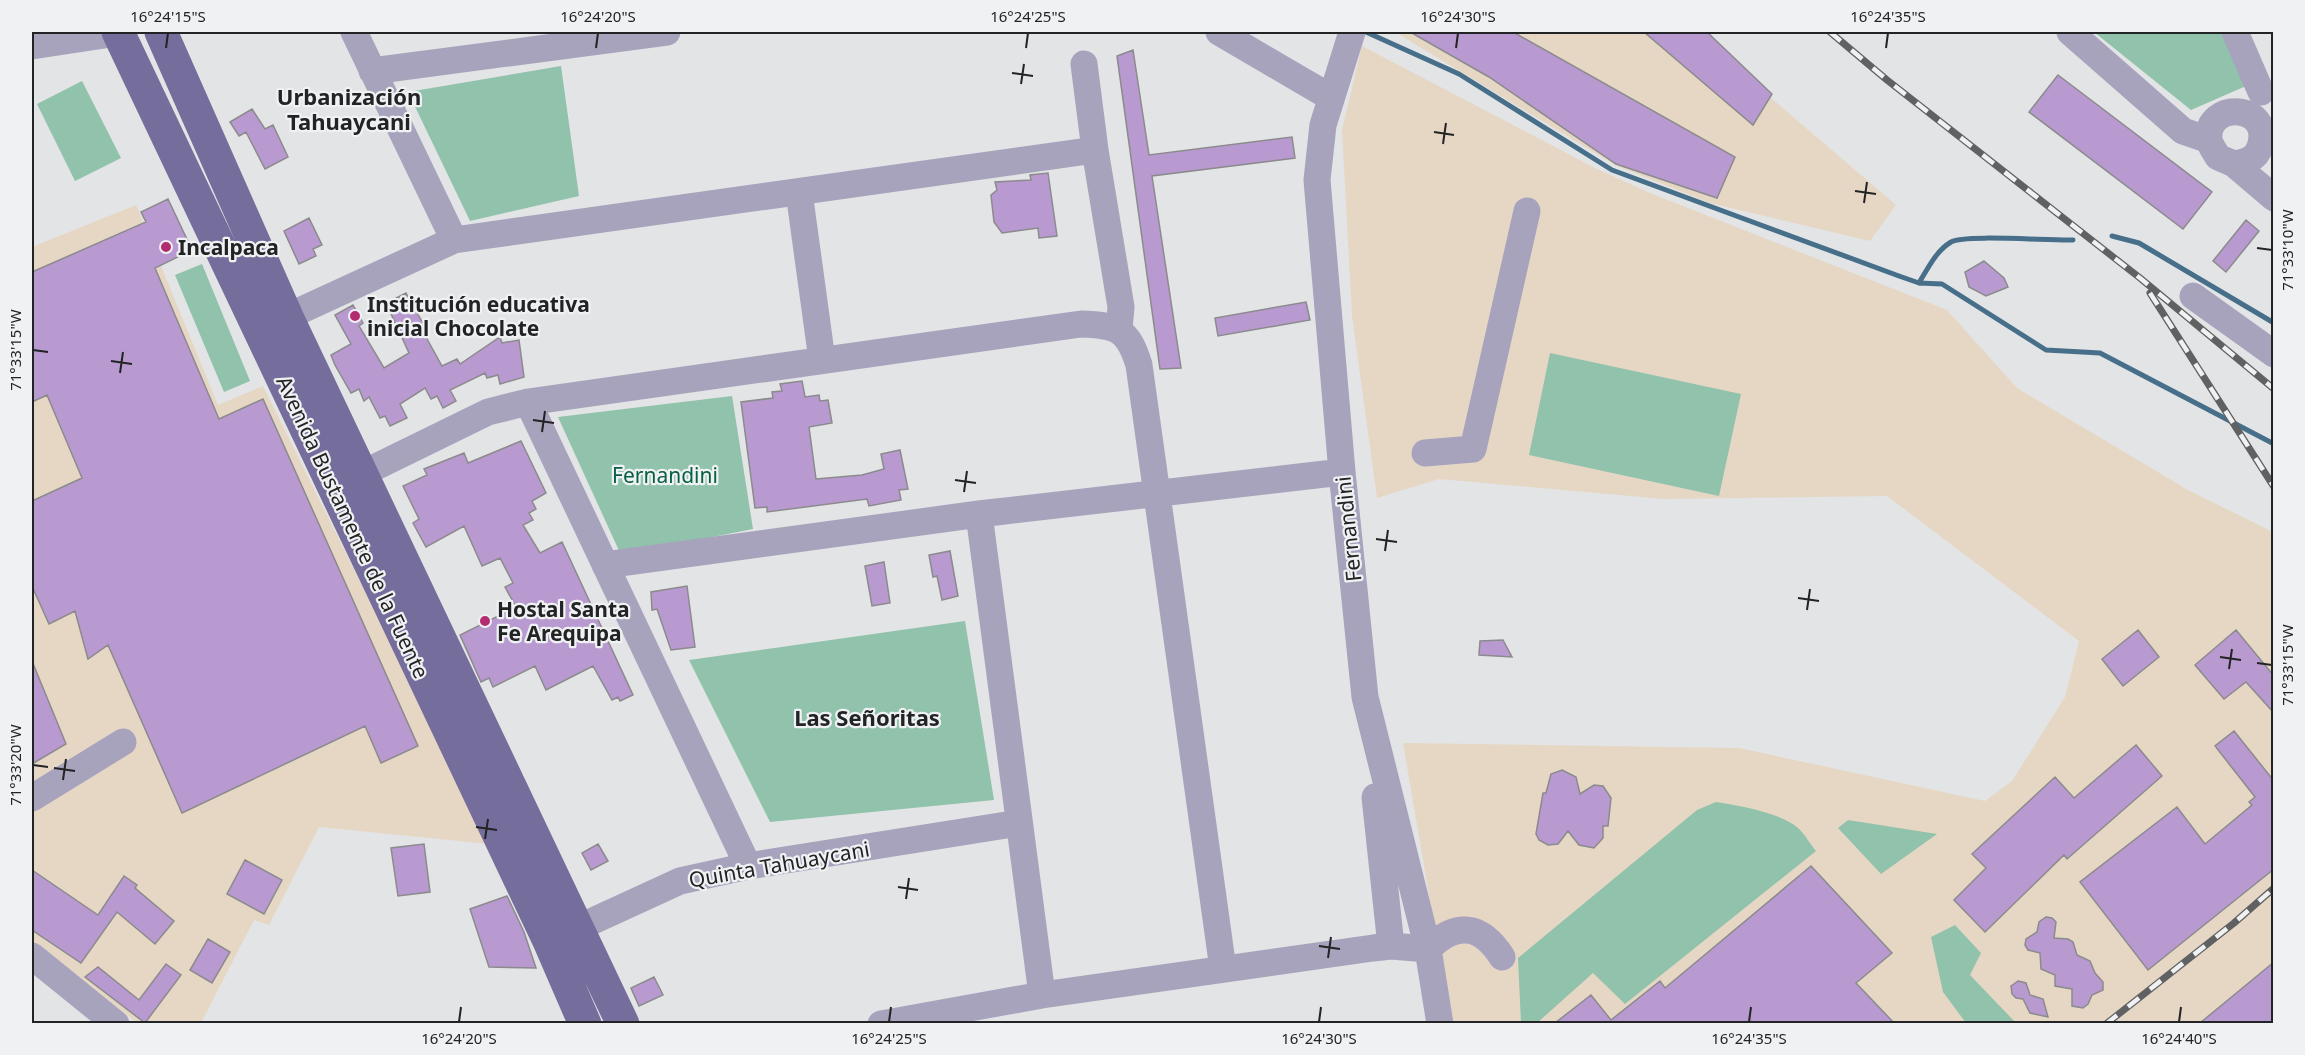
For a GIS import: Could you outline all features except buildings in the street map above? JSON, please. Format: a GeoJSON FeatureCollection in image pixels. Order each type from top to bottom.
{"type":"FeatureCollection","features":[{"type":"Feature","properties":{"kind":"main road","name":"Avenida Bustamente de la Fuente"},"geometry":{"type":"LineString","coordinates":[[121,32],[273,323],[348,481],[585,1023]]}},
{"type":"Feature","properties":{"kind":"main road","name":"Avenida Bustamente de la Fuente"},"geometry":{"type":"LineString","coordinates":[[161,32],[273,323]]}},
{"type":"Feature","properties":{"kind":"main road","name":"Avenida Bustamente de la Fuente"},"geometry":{"type":"LineString","coordinates":[[348,481],[580,928],[624,1023]]}},
{"type":"Feature","properties":{"kind":"street"},"geometry":{"type":"LineString","coordinates":[[32,46],[121,32]]}},
{"type":"Feature","properties":{"kind":"street"},"geometry":{"type":"LineString","coordinates":[[354,32],[454,240]]}},
{"type":"Feature","properties":{"kind":"street"},"geometry":{"type":"LineString","coordinates":[[372,71],[667,32]]}},
{"type":"Feature","properties":{"kind":"street"},"geometry":{"type":"LineString","coordinates":[[1219,32],[1330,97]]}},
{"type":"Feature","properties":{"kind":"street"},"geometry":{"type":"LineString","coordinates":[[2234,164],[2248,162],[2258,152],[2263,139],[2260,125],[2262,98],[2235,32]]}},
{"type":"Feature","properties":{"kind":"street"},"geometry":{"type":"LineString","coordinates":[[2073,33],[2183,131],[2209,140]]}},
{"type":"Feature","properties":{"kind":"street","name":"Fernandini"},"geometry":{"type":"LineString","coordinates":[[1351,34],[1323,125],[1317,180],[1342,472],[1365,697],[1428,949],[1440,1023]]}},
{"type":"Feature","properties":{"kind":"street"},"geometry":{"type":"LineString","coordinates":[[1084,64],[1095,150],[1121,307],[1119,329]]}},
{"type":"Feature","properties":{"kind":"street"},"geometry":{"type":"LineString","coordinates":[[2262,98],[2222,115],[2212,126],[2209,140],[2217,157],[2234,164],[2274,198]]}},
{"type":"Feature","properties":{"kind":"street"},"geometry":{"type":"LineString","coordinates":[[273,323],[454,240],[1095,150]]}},
{"type":"Feature","properties":{"kind":"street"},"geometry":{"type":"LineString","coordinates":[[799,192],[822,360]]}},
{"type":"Feature","properties":{"kind":"street"},"geometry":{"type":"LineString","coordinates":[[1425,453],[1473,449],[1527,211]]}},
{"type":"Feature","properties":{"kind":"street"},"geometry":{"type":"LineString","coordinates":[[2193,296],[2274,354]]}},
{"type":"Feature","properties":{"kind":"street"},"geometry":{"type":"LineString","coordinates":[[348,481],[488,412],[528,402],[1081,324],[1103,325],[1119,329],[1132,345],[1139,365],[1223,969]]}},
{"type":"Feature","properties":{"kind":"street"},"geometry":{"type":"LineString","coordinates":[[528,402],[748,866]]}},
{"type":"Feature","properties":{"kind":"street"},"geometry":{"type":"LineString","coordinates":[[605,565],[979,514],[1342,472]]}},
{"type":"Feature","properties":{"kind":"street"},"geometry":{"type":"LineString","coordinates":[[979,514],[1042,995]]}},
{"type":"Feature","properties":{"kind":"street"},"geometry":{"type":"LineString","coordinates":[[1365,697],[1391,946]]}},
{"type":"Feature","properties":{"kind":"street"},"geometry":{"type":"LineString","coordinates":[[32,798],[123,742]]}},
{"type":"Feature","properties":{"kind":"street","name":"Quinta Tahuaycani"},"geometry":{"type":"LineString","coordinates":[[549,941],[680,881],[748,866],[1019,823]]}},
{"type":"Feature","properties":{"kind":"street"},"geometry":{"type":"LineString","coordinates":[[881,1023],[1042,995],[1391,946],[1428,949],[1441,936],[1458,930],[1477,932],[1492,941],[1502,957]]}},
{"type":"Feature","properties":{"kind":"street"},"geometry":{"type":"LineString","coordinates":[[32,957],[116,1023]]}},
{"type":"Feature","properties":{"kind":"shaded area"},"geometry":{"type":"Polygon","coordinates":[[[1395,32],[1694,32],[1896,205],[1870,241],[1710,203],[1615,165],[1395,32]]]}},
{"type":"Feature","properties":{"kind":"shaded area"},"geometry":{"type":"Polygon","coordinates":[[[1362,46],[1595,168],[1650,193],[1947,310],[2017,388],[2188,490],[2273,532],[2273,1023],[1451,1023],[1403,743],[1739,748],[1985,801],[2012,781],[2065,697],[2079,641],[1887,496],[1664,499],[1439,479],[1377,498],[1352,316],[1342,130],[1362,46]]]}},
{"type":"Feature","properties":{"kind":"shaded area"},"geometry":{"type":"Polygon","coordinates":[[[136,205],[218,405],[263,386],[490,844],[319,827],[269,925],[254,920],[201,1023],[137,1023],[32,941],[32,247],[136,205]]]}},
{"type":"Feature","properties":{"kind":"green space"},"geometry":{"type":"Polygon","coordinates":[[[2094,32],[2222,32],[2246,86],[2191,110],[2094,32]]]}},
{"type":"Feature","properties":{"kind":"green space"},"geometry":{"type":"Polygon","coordinates":[[[561,66],[579,196],[470,221],[408,92],[561,66]]]}},
{"type":"Feature","properties":{"kind":"green space"},"geometry":{"type":"Polygon","coordinates":[[[82,81],[121,158],[75,181],[37,104],[82,81]]]}},
{"type":"Feature","properties":{"kind":"green space"},"geometry":{"type":"Polygon","coordinates":[[[202,264],[250,381],[224,392],[175,275],[202,264]]]}},
{"type":"Feature","properties":{"kind":"green space"},"geometry":{"type":"Polygon","coordinates":[[[1550,353],[1741,394],[1719,496],[1529,455],[1550,353]]]}},
{"type":"Feature","properties":{"kind":"green space","name":"Fernandini"},"geometry":{"type":"Polygon","coordinates":[[[732,396],[753,529],[621,555],[558,417],[732,396]]]}},
{"type":"Feature","properties":{"kind":"green space"},"geometry":{"type":"Polygon","coordinates":[[[965,621],[994,800],[770,822],[689,660],[965,621]]]}},
{"type":"Feature","properties":{"kind":"green space"},"geometry":{"type":"Polygon","coordinates":[[[1716,802],[1781,818],[1798,828],[1816,851],[1625,1004],[1593,973],[1537,1023],[1521,1023],[1518,958],[1697,810],[1716,802]]]}},
{"type":"Feature","properties":{"kind":"green space"},"geometry":{"type":"Polygon","coordinates":[[[1848,820],[1937,834],[1881,874],[1838,828],[1848,820]]]}},
{"type":"Feature","properties":{"kind":"green space"},"geometry":{"type":"Polygon","coordinates":[[[1955,925],[1981,953],[1970,975],[2016,1023],[1966,1023],[1943,992],[1931,937],[1955,925]]]}},
{"type":"Feature","properties":{"kind":"waterway"},"geometry":{"type":"LineString","coordinates":[[1366,32],[1459,74],[1612,170],[1919,283],[1942,284],[2046,350],[2100,353],[2274,444]]}},
{"type":"Feature","properties":{"kind":"waterway"},"geometry":{"type":"LineString","coordinates":[[2112,236],[2139,243],[2274,323]]}},
{"type":"Feature","properties":{"kind":"waterway"},"geometry":{"type":"LineString","coordinates":[[1919,283],[1933,260],[1951,242],[1972,238],[2073,240]]}},
{"type":"Feature","properties":{"kind":"railway"},"geometry":{"type":"LineString","coordinates":[[1830,32],[1887,80],[2140,278],[2274,389]]}},
{"type":"Feature","properties":{"kind":"railway"},"geometry":{"type":"LineString","coordinates":[[2150,293],[2274,487]]}},
{"type":"Feature","properties":{"kind":"railway"},"geometry":{"type":"LineString","coordinates":[[2106,1024],[2234,923],[2274,888]]}},
{"type":"Feature","properties":{"kind":"place","name":"Incalpaca"},"geometry":{"type":"Point","coordinates":[166,247]}},
{"type":"Feature","properties":{"kind":"place","name":"Institución educativa inicial Chocolate"},"geometry":{"type":"Point","coordinates":[355,316]}},
{"type":"Feature","properties":{"kind":"place","name":"Hostal Santa Fe Arequipa"},"geometry":{"type":"Point","coordinates":[485,621]}},
{"type":"Feature","properties":{"kind":"district","name":"Urbanización Tahuaycani"},"geometry":{"type":"Point","coordinates":[349,108]}},
{"type":"Feature","properties":{"kind":"district","name":"Las Señoritas"},"geometry":{"type":"Point","coordinates":[867,717]}}]}
